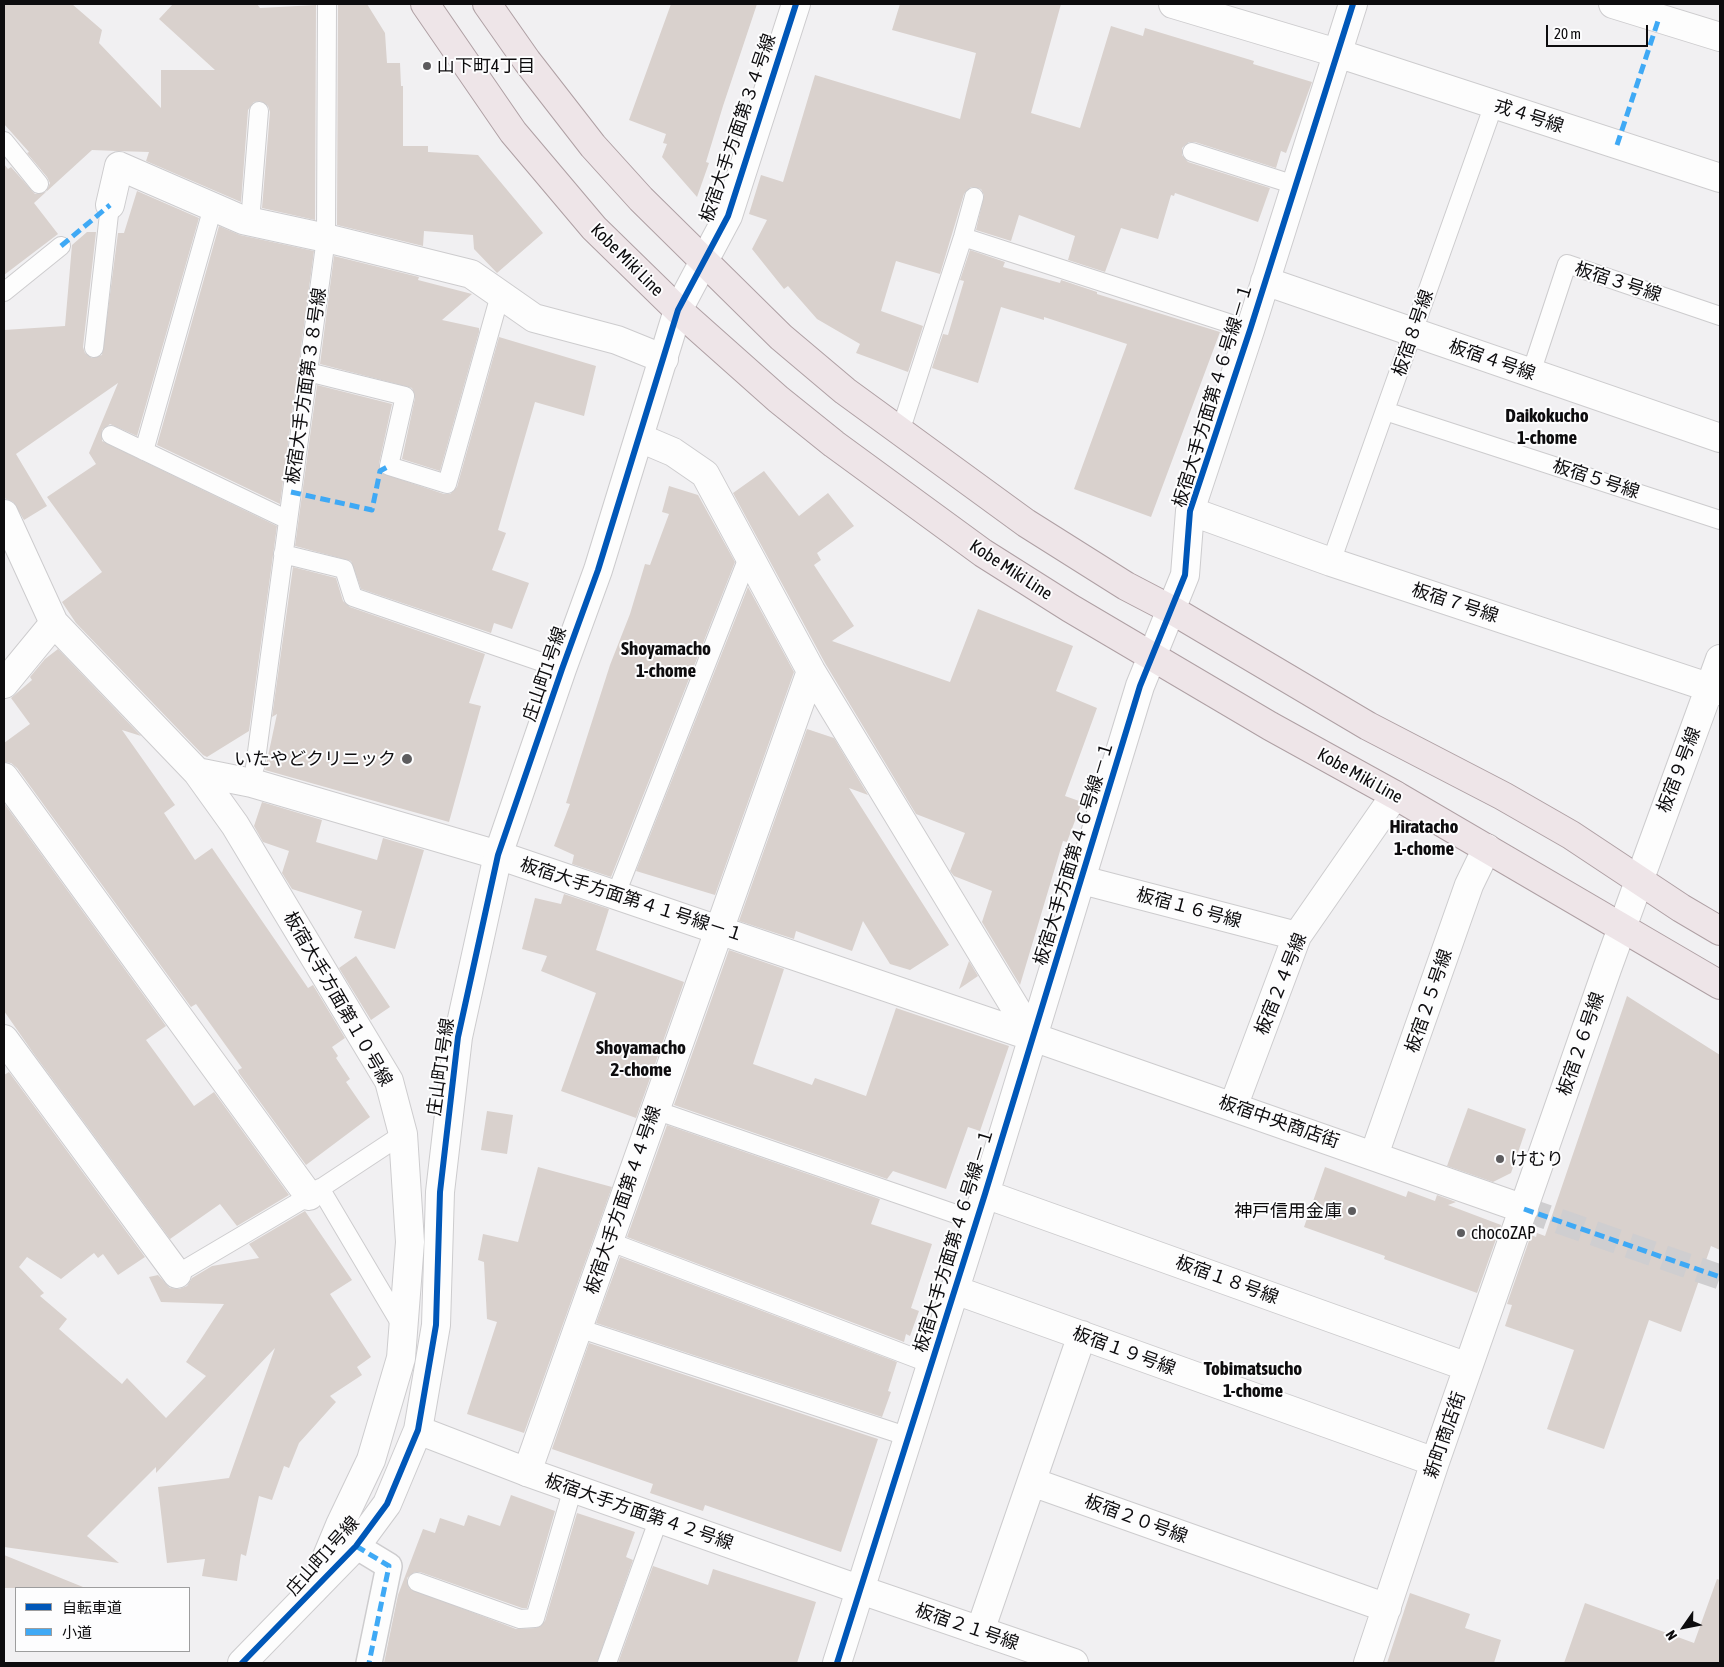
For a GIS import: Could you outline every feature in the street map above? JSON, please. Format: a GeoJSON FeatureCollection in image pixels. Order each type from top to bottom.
{"type":"FeatureCollection","features":[{"type":"Feature","properties":{"kind":"main road","name":"Kobe Miki Line"},"geometry":{"type":"LineString","coordinates":[[425,4],[476,79],[545,171],[594,228],[678,310],[778,399],[901,494],[983,552],[1152,658],[1292,739],[1395,795],[1720,985]]}},
{"type":"Feature","properties":{"kind":"main road"},"geometry":{"type":"LineString","coordinates":[[487,4],[593,146],[654,213],[781,337],[845,391],[1026,523],[1126,586],[1172,610],[1368,726],[1504,796],[1562,830],[1720,931]]}},
{"type":"Feature","properties":{"kind":"street","name":"板宿大手方面第３４号線"},"geometry":{"type":"LineString","coordinates":[[664,358],[678,310],[728,216],[796,4]]}},
{"type":"Feature","properties":{"kind":"street","name":"戎４号線"},"geometry":{"type":"LineString","coordinates":[[1173,4],[1337,53],[1720,178]]}},
{"type":"Feature","properties":{"kind":"street","name":"板宿大手方面第４６号線－１"},"geometry":{"type":"LineString","coordinates":[[837,1663],[985,1194],[1140,686],[1185,575],[1190,511],[1250,330],[1353,4]]}},
{"type":"Feature","properties":{"kind":"street"},"geometry":{"type":"LineString","coordinates":[[1613,4],[1661,11],[1720,37]]}},
{"type":"Feature","properties":{"kind":"street"},"geometry":{"type":"LineString","coordinates":[[110,204],[120,166],[250,222],[326,238],[471,274],[534,318],[617,340],[664,358]]}},
{"type":"Feature","properties":{"kind":"street","name":"板宿４号線"},"geometry":{"type":"LineString","coordinates":[[1265,281],[1720,438]]}},
{"type":"Feature","properties":{"kind":"street","name":"庄山町1号線"},"geometry":{"type":"LineString","coordinates":[[242,1663],[356,1546],[387,1504],[418,1430],[436,1325],[440,1192],[458,1037],[498,855],[598,570],[664,358]]}},
{"type":"Feature","properties":{"kind":"street"},"geometry":{"type":"LineString","coordinates":[[640,438],[672,452],[705,474],[811,671],[1033,1037]]}},
{"type":"Feature","properties":{"kind":"street","name":"板宿７号線"},"geometry":{"type":"LineString","coordinates":[[1190,511],[1332,562],[1715,689]]}},
{"type":"Feature","properties":{"kind":"street","name":"板宿大手方面第１０号線"},"geometry":{"type":"LineString","coordinates":[[4,514],[54,623],[197,772],[235,825],[389,1080],[403,1134],[410,1242],[401,1358],[371,1460],[340,1525],[313,1590]]}},
{"type":"Feature","properties":{"kind":"street"},"geometry":{"type":"LineString","coordinates":[[4,684],[54,623]]}},
{"type":"Feature","properties":{"kind":"street","name":"板宿９号線"},"geometry":{"type":"LineString","coordinates":[[1638,880],[1715,689],[1720,659]]}},
{"type":"Feature","properties":{"kind":"street","name":"板宿大手方面第４４号線"},"geometry":{"type":"LineString","coordinates":[[526,1472],[811,671]]}},
{"type":"Feature","properties":{"kind":"street","name":"板宿大手方面第４１号線－１"},"geometry":{"type":"LineString","coordinates":[[197,772],[252,783],[498,855],[718,928],[1033,1037]]}},
{"type":"Feature","properties":{"kind":"street"},"geometry":{"type":"LineString","coordinates":[[4,777],[314,1192]]}},
{"type":"Feature","properties":{"kind":"street","name":"板宿２４号線"},"geometry":{"type":"LineString","coordinates":[[1233,1107],[1297,936],[1395,795]]}},
{"type":"Feature","properties":{"kind":"street","name":"板宿２５号線"},"geometry":{"type":"LineString","coordinates":[[1374,1155],[1469,884],[1487,848]]}},
{"type":"Feature","properties":{"kind":"street","name":"板宿１６号線"},"geometry":{"type":"LineString","coordinates":[[1082,880],[1297,936]]}},
{"type":"Feature","properties":{"kind":"street","name":"板宿２６号線"},"geometry":{"type":"LineString","coordinates":[[1524,1209],[1638,880]]}},
{"type":"Feature","properties":{"kind":"street","name":"板宿中央商店街"},"geometry":{"type":"LineString","coordinates":[[1033,1037],[1524,1209]]}},
{"type":"Feature","properties":{"kind":"street"},"geometry":{"type":"LineString","coordinates":[[4,1038],[177,1274]]}},
{"type":"Feature","properties":{"kind":"street","name":"板宿１８号線"},"geometry":{"type":"LineString","coordinates":[[985,1194],[1468,1367]]}},
{"type":"Feature","properties":{"kind":"street","name":"新町商店街"},"geometry":{"type":"LineString","coordinates":[[1368,1663],[1435,1462],[1524,1209]]}},
{"type":"Feature","properties":{"kind":"street","name":"板宿１９号線"},"geometry":{"type":"LineString","coordinates":[[955,1290],[1435,1462]]}},
{"type":"Feature","properties":{"kind":"street"},"geometry":{"type":"LineString","coordinates":[[980,1631],[1082,1336]]}},
{"type":"Feature","properties":{"kind":"street","name":"板宿大手方面第４２号線"},"geometry":{"type":"LineString","coordinates":[[418,1430],[526,1472],[861,1590]]}},
{"type":"Feature","properties":{"kind":"street","name":"板宿２０号線"},"geometry":{"type":"LineString","coordinates":[[1032,1482],[1387,1608]]}},
{"type":"Feature","properties":{"kind":"street"},"geometry":{"type":"LineString","coordinates":[[356,1546],[389,1566],[369,1663]]}},
{"type":"Feature","properties":{"kind":"street","name":"板宿２１号線"},"geometry":{"type":"LineString","coordinates":[[861,1590],[1074,1663]]}},
{"type":"Feature","properties":{"kind":"lane","name":"板宿大手方面第３８号線"},"geometry":{"type":"LineString","coordinates":[[254,766],[326,238],[327,4]]}},
{"type":"Feature","properties":{"kind":"lane","name":"板宿８号線"},"geometry":{"type":"LineString","coordinates":[[1332,562],[1494,104]]}},
{"type":"Feature","properties":{"kind":"lane"},"geometry":{"type":"LineString","coordinates":[[250,222],[259,111]]}},
{"type":"Feature","properties":{"kind":"lane"},"geometry":{"type":"LineString","coordinates":[[4,141],[39,184]]}},
{"type":"Feature","properties":{"kind":"lane"},"geometry":{"type":"LineString","coordinates":[[1192,152],[1295,185]]}},
{"type":"Feature","properties":{"kind":"lane"},"geometry":{"type":"LineString","coordinates":[[900,432],[963,237],[974,196]]}},
{"type":"Feature","properties":{"kind":"lane"},"geometry":{"type":"LineString","coordinates":[[94,348],[110,204]]}},
{"type":"Feature","properties":{"kind":"lane"},"geometry":{"type":"LineString","coordinates":[[144,451],[213,207]]}},
{"type":"Feature","properties":{"kind":"lane"},"geometry":{"type":"LineString","coordinates":[[963,237],[1250,330]]}},
{"type":"Feature","properties":{"kind":"lane"},"geometry":{"type":"LineString","coordinates":[[4,292],[61,246]]}},
{"type":"Feature","properties":{"kind":"lane","name":"板宿３号線"},"geometry":{"type":"LineString","coordinates":[[1531,373],[1568,264],[1720,316]]}},
{"type":"Feature","properties":{"kind":"lane"},"geometry":{"type":"LineString","coordinates":[[308,372],[405,396],[389,466],[448,484],[500,294]]}},
{"type":"Feature","properties":{"kind":"lane","name":"板宿５号線"},"geometry":{"type":"LineString","coordinates":[[1386,411],[1720,520]]}},
{"type":"Feature","properties":{"kind":"lane"},"geometry":{"type":"LineString","coordinates":[[111,436],[288,520]]}},
{"type":"Feature","properties":{"kind":"lane"},"geometry":{"type":"LineString","coordinates":[[283,554],[344,569],[353,597],[562,669]]}},
{"type":"Feature","properties":{"kind":"lane"},"geometry":{"type":"LineString","coordinates":[[616,894],[749,555]]}},
{"type":"Feature","properties":{"kind":"lane"},"geometry":{"type":"LineString","coordinates":[[655,1110],[976,1221]]}},
{"type":"Feature","properties":{"kind":"lane"},"geometry":{"type":"LineString","coordinates":[[177,1274],[314,1192],[403,1134]]}},
{"type":"Feature","properties":{"kind":"lane"},"geometry":{"type":"LineString","coordinates":[[314,1192],[403,1328]]}},
{"type":"Feature","properties":{"kind":"lane"},"geometry":{"type":"LineString","coordinates":[[608,1241],[931,1364]]}},
{"type":"Feature","properties":{"kind":"lane"},"geometry":{"type":"LineString","coordinates":[[578,1328],[909,1437]]}},
{"type":"Feature","properties":{"kind":"lane"},"geometry":{"type":"LineString","coordinates":[[418,1582],[520,1618],[535,1618],[573,1488]]}},
{"type":"Feature","properties":{"kind":"lane"},"geometry":{"type":"LineString","coordinates":[[607,1663],[660,1518]]}},
{"type":"Feature","properties":{"kind":"building"},"geometry":{"type":"Polygon","coordinates":[[[4,4],[72,4],[102,30],[99,43],[161,108],[161,70],[215,70],[159,19],[173,4],[257,4],[260,8],[316,5],[315,220],[262,208],[270,112],[268,106],[260,101],[254,102],[248,110],[241,202],[146,161],[149,152],[92,150],[46,192],[50,183],[47,177],[27,153],[29,152],[4,124],[4,4]]]}},
{"type":"Feature","properties":{"kind":"building"},"geometry":{"type":"Polygon","coordinates":[[[338,4],[367,4],[385,33],[387,63],[400,63],[401,86],[403,86],[403,146],[428,146],[428,152],[478,155],[543,233],[497,273],[474,249],[473,235],[424,231],[423,246],[337,225],[338,4]]]}},
{"type":"Feature","properties":{"kind":"building"},"geometry":{"type":"Polygon","coordinates":[[[671,4],[757,4],[723,106],[706,162],[709,163],[697,197],[662,157],[667,144],[663,143],[666,134],[629,120],[671,4]]]}},
{"type":"Feature","properties":{"kind":"building"},"geometry":{"type":"Polygon","coordinates":[[[900,4],[1061,4],[1031,113],[1080,128],[1111,26],[1143,36],[1145,28],[1254,61],[1253,64],[1312,82],[1286,153],[1281,151],[1276,168],[1195,142],[1189,142],[1182,148],[1182,155],[1188,162],[1270,188],[1258,222],[1175,193],[1174,196],[1171,195],[1158,239],[1121,228],[1105,272],[1068,260],[1075,236],[1019,215],[1011,241],[976,230],[984,195],[981,189],[971,187],[964,194],[940,274],[896,261],[881,311],[923,326],[908,372],[856,353],[860,344],[817,319],[788,286],[784,289],[752,249],[767,220],[749,214],[761,175],[783,182],[815,75],[960,119],[976,53],[892,30],[900,4]]]}},
{"type":"Feature","properties":{"kind":"building"},"geometry":{"type":"Polygon","coordinates":[[[4,164],[8,169],[11,167],[35,194],[46,192],[34,203],[58,234],[4,275],[4,164]]]}},
{"type":"Feature","properties":{"kind":"building"},"geometry":{"type":"Polygon","coordinates":[[[137,191],[199,218],[137,436],[110,424],[102,430],[102,441],[277,526],[249,731],[207,757],[76,623],[62,602],[102,572],[47,497],[96,464],[89,453],[118,383],[16,454],[47,506],[24,520],[13,502],[4,498],[4,330],[65,326],[72,245],[87,232],[96,232],[83,347],[85,353],[92,358],[102,355],[118,233],[124,233],[137,191]]]}},
{"type":"Feature","properties":{"kind":"building"},"geometry":{"type":"Polygon","coordinates":[[[219,226],[240,235],[314,251],[280,504],[157,445],[219,226]]]}},
{"type":"Feature","properties":{"kind":"building"},"geometry":{"type":"Polygon","coordinates":[[[970,250],[1005,262],[1003,267],[1060,283],[1061,280],[1097,292],[1097,294],[1220,332],[1151,517],[1074,489],[1127,344],[1044,317],[1044,320],[1001,307],[978,383],[932,368],[943,334],[948,335],[964,281],[960,280],[970,250]]]}},
{"type":"Feature","properties":{"kind":"building"},"geometry":{"type":"Polygon","coordinates":[[[334,256],[419,277],[418,280],[472,294],[442,320],[479,328],[479,332],[440,471],[402,459],[415,398],[412,388],[320,364],[334,256]]]}},
{"type":"Feature","properties":{"kind":"building"},"geometry":{"type":"Polygon","coordinates":[[[499,337],[596,366],[584,416],[535,402],[498,530],[506,533],[492,570],[529,583],[512,629],[494,623],[491,633],[361,589],[351,561],[295,546],[317,385],[392,404],[379,464],[381,473],[444,494],[450,494],[457,487],[499,337]]]}},
{"type":"Feature","properties":{"kind":"building"},"geometry":{"type":"Polygon","coordinates":[[[764,471],[799,516],[828,493],[854,526],[817,553],[821,560],[814,565],[854,626],[832,641],[950,682],[978,609],[1073,646],[1056,691],[1097,708],[1065,796],[1082,802],[1067,842],[1063,841],[1020,985],[982,922],[992,891],[954,876],[950,871],[965,833],[916,814],[825,663],[733,493],[764,471]]]}},
{"type":"Feature","properties":{"kind":"building"},"geometry":{"type":"Polygon","coordinates":[[[669,486],[698,495],[735,562],[611,877],[572,864],[574,855],[554,846],[570,804],[566,803],[610,665],[630,614],[645,564],[650,565],[669,514],[662,512],[669,486]]]}},
{"type":"Feature","properties":{"kind":"building"},"geometry":{"type":"Polygon","coordinates":[[[293,567],[336,578],[343,601],[350,607],[485,654],[469,703],[481,706],[449,822],[265,770],[277,714],[272,717],[293,567]]]}},
{"type":"Feature","properties":{"kind":"building"},"geometry":{"type":"Polygon","coordinates":[[[748,587],[794,672],[715,895],[636,871],[748,587]]]}},
{"type":"Feature","properties":{"kind":"building"},"geometry":{"type":"Polygon","coordinates":[[[58,649],[141,736],[122,730],[175,805],[164,813],[195,860],[212,848],[308,988],[313,985],[345,1038],[332,1047],[338,1056],[336,1058],[350,1079],[346,1082],[370,1117],[306,1165],[239,1073],[238,1070],[242,1068],[196,1004],[191,1007],[17,768],[11,763],[4,762],[4,743],[30,724],[11,698],[32,680],[30,677],[45,659],[58,649]]]}},
{"type":"Feature","properties":{"kind":"building"},"geometry":{"type":"Polygon","coordinates":[[[807,729],[834,738],[868,795],[849,788],[949,945],[910,970],[890,964],[863,921],[852,951],[796,931],[794,939],[739,921],[807,729]]]}},
{"type":"Feature","properties":{"kind":"building"},"geometry":{"type":"Polygon","coordinates":[[[262,802],[322,820],[316,842],[377,860],[383,838],[424,850],[395,949],[354,938],[362,911],[292,889],[282,873],[289,851],[263,842],[254,826],[262,802]]]}},
{"type":"Feature","properties":{"kind":"building"},"geometry":{"type":"Polygon","coordinates":[[[4,803],[166,1026],[146,1040],[194,1106],[214,1092],[289,1195],[237,1226],[220,1204],[170,1239],[34,1054],[4,1011],[4,803]]]}},
{"type":"Feature","properties":{"kind":"building"},"geometry":{"type":"Polygon","coordinates":[[[564,894],[609,909],[596,950],[684,982],[636,1118],[561,1091],[596,993],[541,971],[547,956],[522,949],[535,898],[561,904],[564,894]]]}},
{"type":"Feature","properties":{"kind":"building"},"geometry":{"type":"Polygon","coordinates":[[[729,950],[784,969],[753,1064],[812,1085],[815,1078],[866,1096],[896,1008],[1009,1046],[980,1131],[968,1127],[946,1189],[893,1171],[887,1179],[674,1105],[729,950]]]}},
{"type":"Feature","properties":{"kind":"building"},"geometry":{"type":"Polygon","coordinates":[[[356,956],[390,1007],[371,1020],[339,968],[356,956]]]}},
{"type":"Feature","properties":{"kind":"building"},"geometry":{"type":"Polygon","coordinates":[[[969,961],[978,976],[959,989],[969,961]]]}},
{"type":"Feature","properties":{"kind":"building"},"geometry":{"type":"Polygon","coordinates":[[[1627,996],[1720,1055],[1720,1250],[1711,1246],[1681,1332],[1649,1320],[1604,1449],[1547,1429],[1574,1350],[1505,1326],[1512,1305],[1507,1304],[1531,1235],[1536,1237],[1537,1233],[1545,1236],[1627,996]]]}},
{"type":"Feature","properties":{"kind":"building"},"geometry":{"type":"Polygon","coordinates":[[[9,1072],[145,1257],[118,1275],[103,1254],[98,1258],[94,1253],[61,1279],[27,1257],[19,1267],[44,1293],[40,1296],[67,1319],[59,1329],[122,1384],[127,1378],[166,1418],[206,1376],[186,1362],[224,1304],[161,1302],[149,1277],[158,1275],[170,1288],[179,1289],[187,1286],[192,1278],[212,1266],[259,1258],[249,1244],[305,1211],[352,1280],[330,1294],[371,1357],[357,1367],[362,1375],[330,1396],[336,1402],[299,1443],[289,1468],[284,1466],[272,1500],[259,1496],[246,1556],[241,1554],[237,1581],[202,1576],[205,1559],[167,1563],[158,1487],[229,1478],[275,1348],[156,1473],[156,1467],[87,1536],[119,1563],[4,1547],[4,1075],[9,1072]]]}},
{"type":"Feature","properties":{"kind":"building"},"geometry":{"type":"Polygon","coordinates":[[[1468,1108],[1526,1129],[1511,1173],[1493,1182],[1447,1166],[1468,1108]]]}},
{"type":"Feature","properties":{"kind":"building"},"geometry":{"type":"Polygon","coordinates":[[[487,1111],[513,1115],[507,1154],[481,1150],[487,1111]]]}},
{"type":"Feature","properties":{"kind":"building"},"geometry":{"type":"Polygon","coordinates":[[[667,1125],[880,1199],[871,1224],[932,1244],[911,1308],[919,1311],[910,1336],[906,1334],[904,1342],[627,1237],[667,1125]]]}},
{"type":"Feature","properties":{"kind":"building"},"geometry":{"type":"Polygon","coordinates":[[[538,1167],[612,1187],[524,1433],[467,1414],[497,1322],[487,1319],[484,1262],[478,1260],[483,1234],[518,1242],[538,1167]]]}},
{"type":"Feature","properties":{"kind":"building"},"geometry":{"type":"Polygon","coordinates":[[[1325,1167],[1406,1197],[1408,1191],[1435,1201],[1437,1195],[1456,1202],[1448,1205],[1501,1225],[1477,1293],[1384,1259],[1385,1256],[1304,1227],[1325,1167]]]}},
{"type":"Feature","properties":{"kind":"building"},"geometry":{"type":"Polygon","coordinates":[[[620,1257],[897,1362],[888,1391],[891,1392],[882,1417],[596,1323],[620,1257]]]}},
{"type":"Feature","properties":{"kind":"building"},"geometry":{"type":"Polygon","coordinates":[[[589,1343],[878,1439],[841,1552],[705,1505],[703,1511],[650,1493],[653,1484],[552,1449],[589,1343]]]}},
{"type":"Feature","properties":{"kind":"building"},"geometry":{"type":"Polygon","coordinates":[[[511,1495],[555,1511],[527,1608],[522,1608],[420,1572],[415,1572],[407,1578],[409,1588],[516,1629],[536,1628],[545,1621],[577,1513],[635,1532],[626,1557],[633,1560],[597,1663],[384,1663],[398,1595],[423,1529],[435,1533],[440,1518],[464,1526],[468,1515],[500,1526],[511,1495]]]}},
{"type":"Feature","properties":{"kind":"building"},"geometry":{"type":"Polygon","coordinates":[[[4,1555],[83,1587],[15,1587],[4,1588],[4,1555]]]}},
{"type":"Feature","properties":{"kind":"building"},"geometry":{"type":"Polygon","coordinates":[[[653,1566],[708,1585],[713,1569],[816,1602],[797,1663],[618,1663],[653,1566]]]}},
{"type":"Feature","properties":{"kind":"building"},"geometry":{"type":"Polygon","coordinates":[[[1717,1579],[1720,1580],[1720,1663],[1564,1663],[1585,1603],[1694,1643],[1717,1579]]]}},
{"type":"Feature","properties":{"kind":"building"},"geometry":{"type":"Polygon","coordinates":[[[1410,1593],[1470,1614],[1465,1628],[1501,1640],[1494,1663],[1387,1663],[1410,1593]]]}},
{"type":"Feature","properties":{"kind":"tunnel"},"geometry":{"type":"LineString","coordinates":[[1524,1209],[1720,1277]]}},
{"type":"Feature","properties":{"kind":"marked path"},"geometry":{"type":"LineString","coordinates":[[1617,145],[1659,18]]}},
{"type":"Feature","properties":{"kind":"marked path"},"geometry":{"type":"LineString","coordinates":[[61,246],[110,205]]}},
{"type":"Feature","properties":{"kind":"marked path"},"geometry":{"type":"LineString","coordinates":[[291,492],[372,510],[380,471],[389,466]]}},
{"type":"Feature","properties":{"kind":"marked path"},"geometry":{"type":"LineString","coordinates":[[1524,1209],[1720,1277]]}},
{"type":"Feature","properties":{"kind":"marked path"},"geometry":{"type":"LineString","coordinates":[[356,1546],[389,1566],[369,1663]]}},
{"type":"Feature","properties":{"kind":"cycle path"},"geometry":{"type":"LineString","coordinates":[[242,1663],[356,1546],[387,1504],[418,1430],[436,1325],[440,1192],[458,1037],[498,855],[598,570],[678,310],[728,216],[796,4]]}},
{"type":"Feature","properties":{"kind":"cycle path"},"geometry":{"type":"LineString","coordinates":[[837,1663],[985,1194],[1140,686],[1185,575],[1190,511],[1250,330],[1353,4]]}},
{"type":"Feature","properties":{"kind":"place","name":"山下町4丁目"},"geometry":{"type":"Point","coordinates":[427,66]}},
{"type":"Feature","properties":{"kind":"place","name":"いたやどクリニック"},"geometry":{"type":"Point","coordinates":[407,759]}},
{"type":"Feature","properties":{"kind":"place","name":"けむり"},"geometry":{"type":"Point","coordinates":[1500,1159]}},
{"type":"Feature","properties":{"kind":"place","name":"神戸信用金庫"},"geometry":{"type":"Point","coordinates":[1352,1211]}},
{"type":"Feature","properties":{"kind":"place","name":"chocoZAP"},"geometry":{"type":"Point","coordinates":[1461,1233]}},
{"type":"Feature","properties":{"kind":"district","name":"Daikokucho 1-chome"},"geometry":{"type":"Point","coordinates":[1547,427]}},
{"type":"Feature","properties":{"kind":"district","name":"Shoyamacho 1-chome"},"geometry":{"type":"Point","coordinates":[666,660]}},
{"type":"Feature","properties":{"kind":"district","name":"Hiratacho 1-chome"},"geometry":{"type":"Point","coordinates":[1424,838]}},
{"type":"Feature","properties":{"kind":"district","name":"Shoyamacho 2-chome"},"geometry":{"type":"Point","coordinates":[641,1059]}},
{"type":"Feature","properties":{"kind":"district","name":"Tobimatsucho 1-chome"},"geometry":{"type":"Point","coordinates":[1253,1380]}}]}
